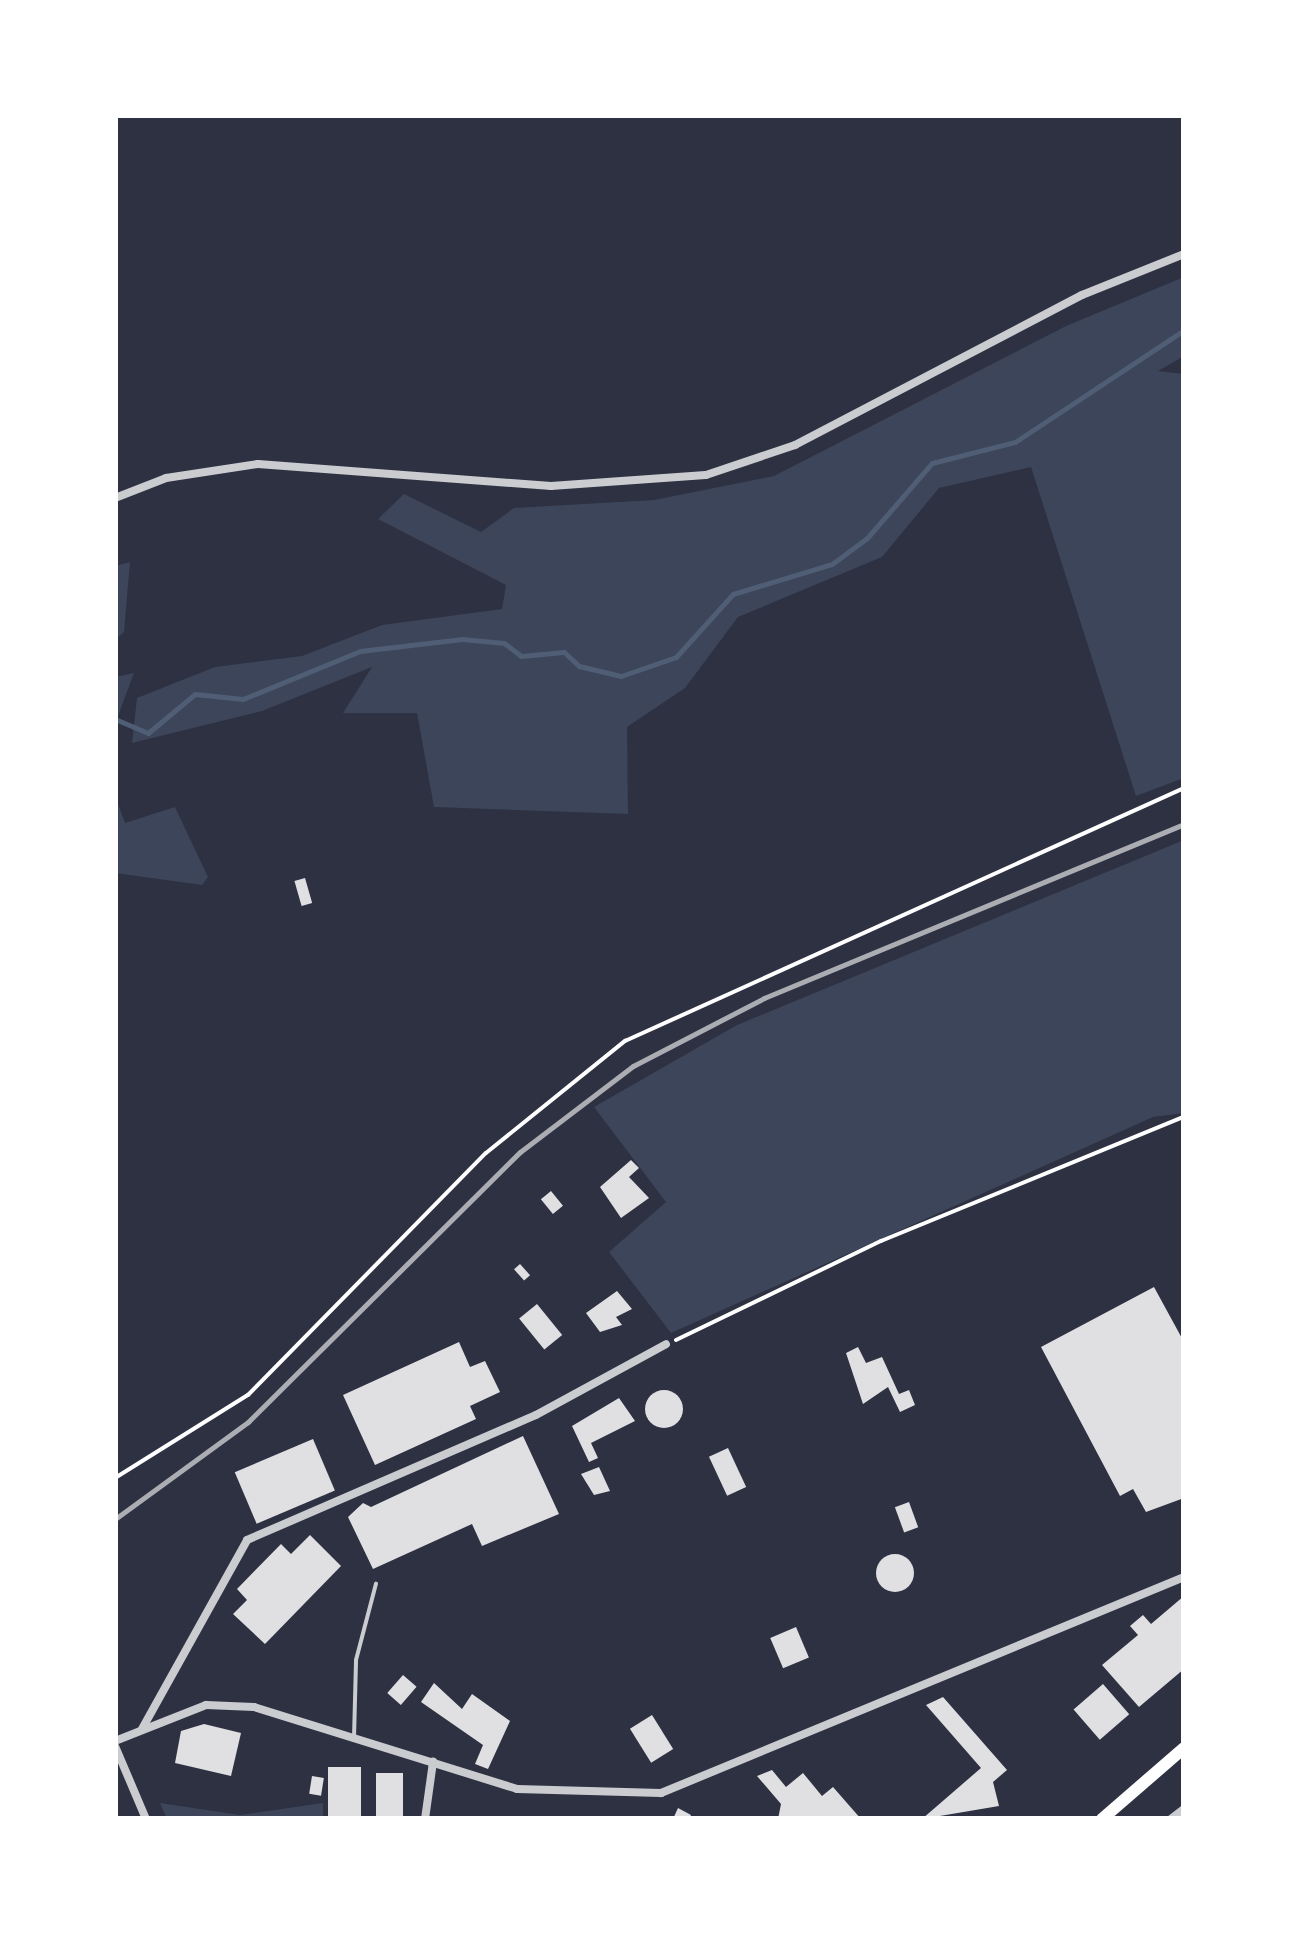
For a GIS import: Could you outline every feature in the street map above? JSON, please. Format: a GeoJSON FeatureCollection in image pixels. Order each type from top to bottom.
{"type":"FeatureCollection","features":[{"type":"Feature","properties":{"kind":"main road"},"geometry":{"type":"LineString","coordinates":[[1102,1819],[1184,1748]]}},
{"type":"Feature","properties":{"kind":"street"},"geometry":{"type":"LineString","coordinates":[[115,498],[181,475],[258,464],[551,486],[706,475],[795,445],[1134,269],[1184,254]]}},
{"type":"Feature","properties":{"kind":"street"},"geometry":{"type":"LineString","coordinates":[[142,1729],[248,1540],[536,1415],[666,1344]]}},
{"type":"Feature","properties":{"kind":"street"},"geometry":{"type":"LineString","coordinates":[[146,1819],[115,1744],[142,1729],[206,1705],[254,1707],[518,1789],[661,1793],[1184,1577]]}},
{"type":"Feature","properties":{"kind":"street"},"geometry":{"type":"LineString","coordinates":[[425,1819],[433,1762]]}},
{"type":"Feature","properties":{"kind":"street"},"geometry":{"type":"LineString","coordinates":[[1171,1819],[1184,1809]]}},
{"type":"Feature","properties":{"kind":"lane"},"geometry":{"type":"LineString","coordinates":[[354,1738],[356,1660],[376,1584]]}},
{"type":"Feature","properties":{"kind":"path"},"geometry":{"type":"LineString","coordinates":[[115,1478],[248,1395],[555,1088],[625,1041],[1184,788]]}},
{"type":"Feature","properties":{"kind":"path"},"geometry":{"type":"LineString","coordinates":[[666,1344],[880,1241],[1184,1118]]}},
{"type":"Feature","properties":{"kind":"shaded area"},"geometry":{"type":"Polygon","coordinates":[[[1184,277],[1184,356],[1158,371],[1184,374],[1184,778],[1136,796],[1031,467],[939,488],[882,557],[738,617],[685,688],[627,727],[628,814],[434,807],[417,713],[343,713],[372,667],[262,711],[132,743],[137,698],[215,667],[302,656],[382,625],[502,609],[506,585],[378,519],[404,494],[481,532],[514,508],[654,500],[774,476],[1066,326],[1184,277]]]}},
{"type":"Feature","properties":{"kind":"shaded area"},"geometry":{"type":"Polygon","coordinates":[[[130,562],[124,632],[115,640],[115,566],[130,562]]]}},
{"type":"Feature","properties":{"kind":"shaded area"},"geometry":{"type":"Polygon","coordinates":[[[134,673],[115,724],[115,677],[134,673]]]}},
{"type":"Feature","properties":{"kind":"shaded area"},"geometry":{"type":"Polygon","coordinates":[[[115,796],[125,823],[175,807],[208,877],[202,885],[115,873],[115,796]]]}},
{"type":"Feature","properties":{"kind":"shaded area"},"geometry":{"type":"Polygon","coordinates":[[[1184,840],[1184,1113],[1153,1117],[671,1333],[609,1252],[666,1202],[594,1107],[737,1025],[1184,840]]]}},
{"type":"Feature","properties":{"kind":"shaded area"},"geometry":{"type":"Polygon","coordinates":[[[160,1803],[240,1815],[323,1803],[323,1819],[167,1819],[160,1803]]]}},
{"type":"Feature","properties":{"kind":"building"},"geometry":{"type":"Polygon","coordinates":[[[305,878],[312,903],[302,906],[294,881],[305,878]]]}},
{"type":"Feature","properties":{"kind":"building"},"geometry":{"type":"Polygon","coordinates":[[[631,1160],[639,1168],[629,1177],[649,1198],[621,1218],[600,1187],[631,1160]]]}},
{"type":"Feature","properties":{"kind":"building"},"geometry":{"type":"Polygon","coordinates":[[[551,1191],[563,1206],[553,1214],[541,1199],[551,1191]]]}},
{"type":"Feature","properties":{"kind":"building"},"geometry":{"type":"Polygon","coordinates":[[[520,1264],[530,1275],[524,1281],[514,1269],[520,1264]]]}},
{"type":"Feature","properties":{"kind":"building"},"geometry":{"type":"Polygon","coordinates":[[[1154,1287],[1184,1342],[1184,1498],[1146,1512],[1133,1489],[1120,1496],[1041,1347],[1154,1287]]]}},
{"type":"Feature","properties":{"kind":"building"},"geometry":{"type":"Polygon","coordinates":[[[617,1291],[632,1309],[616,1317],[622,1325],[600,1332],[586,1313],[617,1291]]]}},
{"type":"Feature","properties":{"kind":"building"},"geometry":{"type":"Polygon","coordinates":[[[537,1304],[562,1335],[544,1350],[519,1318],[537,1304]]]}},
{"type":"Feature","properties":{"kind":"building"},"geometry":{"type":"Polygon","coordinates":[[[459,1342],[470,1367],[485,1361],[500,1392],[470,1406],[476,1419],[375,1465],[343,1395],[459,1342]]]}},
{"type":"Feature","properties":{"kind":"building"},"geometry":{"type":"Polygon","coordinates":[[[858,1347],[866,1363],[882,1357],[899,1394],[909,1390],[915,1405],[900,1412],[888,1387],[863,1404],[846,1353],[858,1347]]]}},
{"type":"Feature","properties":{"kind":"building"},"geometry":{"type":"Polygon","coordinates":[[[664,1390],[677,1396],[683,1409],[677,1422],[664,1428],[651,1422],[645,1409],[651,1396],[664,1390]]]}},
{"type":"Feature","properties":{"kind":"building"},"geometry":{"type":"Polygon","coordinates":[[[619,1398],[635,1421],[591,1443],[598,1458],[589,1462],[572,1426],[619,1398]]]}},
{"type":"Feature","properties":{"kind":"building"},"geometry":{"type":"Polygon","coordinates":[[[523,1436],[559,1514],[482,1546],[472,1524],[373,1569],[348,1517],[363,1503],[371,1507],[523,1436]]]}},
{"type":"Feature","properties":{"kind":"building"},"geometry":{"type":"Polygon","coordinates":[[[313,1439],[335,1491],[257,1524],[235,1472],[313,1439]]]}},
{"type":"Feature","properties":{"kind":"building"},"geometry":{"type":"Polygon","coordinates":[[[728,1448],[746,1487],[727,1496],[709,1457],[728,1448]]]}},
{"type":"Feature","properties":{"kind":"building"},"geometry":{"type":"Polygon","coordinates":[[[599,1467],[610,1491],[594,1495],[581,1474],[599,1467]]]}},
{"type":"Feature","properties":{"kind":"building"},"geometry":{"type":"Polygon","coordinates":[[[909,1502],[918,1527],[904,1533],[895,1507],[909,1502]]]}},
{"type":"Feature","properties":{"kind":"building"},"geometry":{"type":"Polygon","coordinates":[[[310,1535],[341,1566],[265,1644],[233,1614],[247,1600],[237,1589],[281,1544],[291,1554],[310,1535]]]}},
{"type":"Feature","properties":{"kind":"building"},"geometry":{"type":"Polygon","coordinates":[[[895,1554],[908,1560],[914,1573],[908,1586],[895,1592],[882,1586],[876,1573],[882,1560],[895,1554]]]}},
{"type":"Feature","properties":{"kind":"building"},"geometry":{"type":"Polygon","coordinates":[[[1184,1596],[1184,1669],[1139,1707],[1102,1665],[1138,1635],[1130,1626],[1143,1615],[1151,1624],[1184,1596]]]}},
{"type":"Feature","properties":{"kind":"building"},"geometry":{"type":"Polygon","coordinates":[[[796,1627],[809,1657],[783,1668],[770,1638],[796,1627]]]}},
{"type":"Feature","properties":{"kind":"building"},"geometry":{"type":"Polygon","coordinates":[[[403,1675],[417,1687],[401,1705],[387,1693],[403,1675]]]}},
{"type":"Feature","properties":{"kind":"building"},"geometry":{"type":"Polygon","coordinates":[[[434,1683],[462,1709],[472,1694],[510,1721],[488,1769],[475,1764],[483,1745],[421,1702],[434,1683]]]}},
{"type":"Feature","properties":{"kind":"building"},"geometry":{"type":"Polygon","coordinates":[[[1103,1684],[1129,1714],[1100,1740],[1074,1710],[1103,1684]]]}},
{"type":"Feature","properties":{"kind":"building"},"geometry":{"type":"Polygon","coordinates":[[[943,1697],[1007,1770],[993,1782],[999,1806],[922,1819],[981,1768],[926,1705],[943,1697]]]}},
{"type":"Feature","properties":{"kind":"building"},"geometry":{"type":"Polygon","coordinates":[[[652,1715],[673,1749],[651,1763],[630,1729],[652,1715]]]}},
{"type":"Feature","properties":{"kind":"building"},"geometry":{"type":"Polygon","coordinates":[[[204,1724],[241,1733],[231,1776],[175,1763],[181,1731],[204,1724]]]}},
{"type":"Feature","properties":{"kind":"building"},"geometry":{"type":"Polygon","coordinates":[[[328,1767],[361,1767],[361,1819],[328,1819],[328,1767]]]}},
{"type":"Feature","properties":{"kind":"building"},"geometry":{"type":"Polygon","coordinates":[[[772,1770],[786,1787],[803,1773],[822,1796],[833,1787],[861,1819],[778,1819],[781,1804],[757,1776],[772,1770]]]}},
{"type":"Feature","properties":{"kind":"building"},"geometry":{"type":"Polygon","coordinates":[[[376,1773],[403,1773],[403,1819],[376,1819],[376,1773]]]}},
{"type":"Feature","properties":{"kind":"building"},"geometry":{"type":"Polygon","coordinates":[[[312,1776],[324,1778],[321,1796],[309,1794],[312,1776]]]}},
{"type":"Feature","properties":{"kind":"building"},"geometry":{"type":"Polygon","coordinates":[[[678,1808],[691,1815],[689,1819],[673,1819],[678,1808]]]}},
{"type":"Feature","properties":{"kind":"waterway"},"geometry":{"type":"LineString","coordinates":[[115,719],[148,733],[195,694],[243,699],[360,651],[462,639],[504,643],[521,656],[564,652],[579,666],[621,676],[676,657],[733,594],[832,564],[867,538],[932,463],[1015,442],[1184,330]]}},
{"type":"Feature","properties":{"kind":"railway"},"geometry":{"type":"LineString","coordinates":[[115,1519],[248,1422],[520,1152],[633,1066],[764,998],[1184,824]]}}]}
